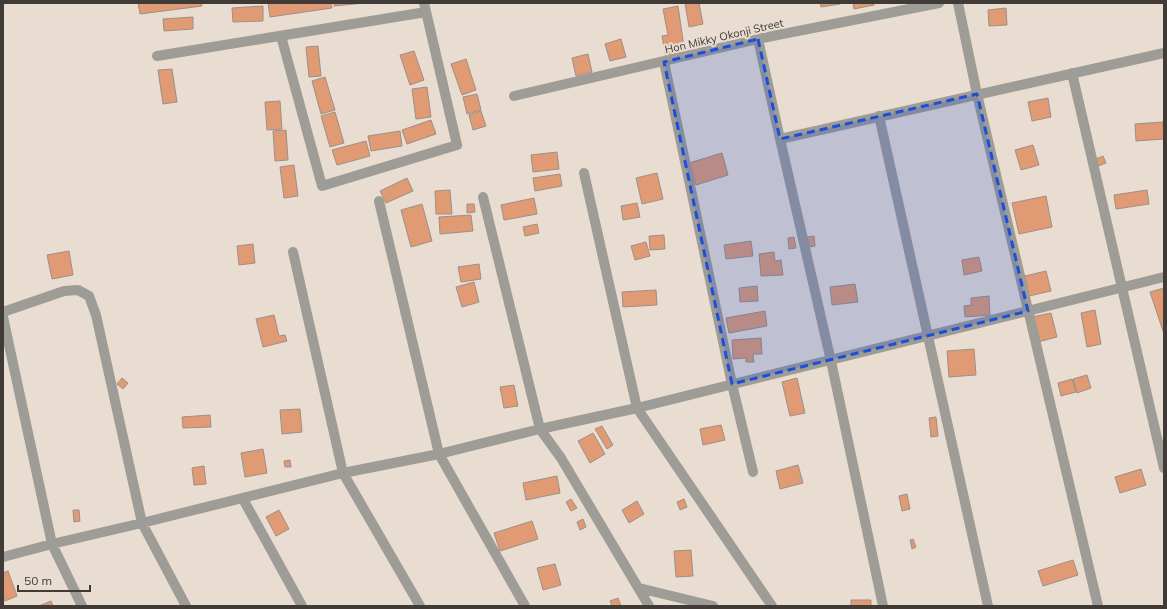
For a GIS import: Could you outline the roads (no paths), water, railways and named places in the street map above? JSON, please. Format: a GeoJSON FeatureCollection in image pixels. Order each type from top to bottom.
{"type":"FeatureCollection","features":[{"type":"Feature","properties":{"kind":"street","name":"Hon Mikky Okonji Street"},"geometry":{"type":"LineString","coordinates":[[514,96],[758,39],[939,3]]}},
{"type":"Feature","properties":{"kind":"street"},"geometry":{"type":"LineString","coordinates":[[958,3],[977,94],[1098,606]]}},
{"type":"Feature","properties":{"kind":"street"},"geometry":{"type":"LineString","coordinates":[[157,56],[281,36],[425,8],[457,145],[322,186],[281,36]]}},
{"type":"Feature","properties":{"kind":"street"},"geometry":{"type":"LineString","coordinates":[[758,39],[831,361],[883,606]]}},
{"type":"Feature","properties":{"kind":"street"},"geometry":{"type":"LineString","coordinates":[[780,139],[1164,53]]}},
{"type":"Feature","properties":{"kind":"street"},"geometry":{"type":"LineString","coordinates":[[664,62],[732,384],[753,472]]}},
{"type":"Feature","properties":{"kind":"street"},"geometry":{"type":"LineString","coordinates":[[1072,73],[1164,468]]}},
{"type":"Feature","properties":{"kind":"street"},"geometry":{"type":"LineString","coordinates":[[879,116],[988,606]]}},
{"type":"Feature","properties":{"kind":"street"},"geometry":{"type":"LineString","coordinates":[[584,173],[637,408],[772,606]]}},
{"type":"Feature","properties":{"kind":"street"},"geometry":{"type":"LineString","coordinates":[[483,197],[540,429],[561,458],[649,606]]}},
{"type":"Feature","properties":{"kind":"street"},"geometry":{"type":"LineString","coordinates":[[379,201],[439,454],[525,606]]}},
{"type":"Feature","properties":{"kind":"street"},"geometry":{"type":"LineString","coordinates":[[293,252],[343,473],[420,606]]}},
{"type":"Feature","properties":{"kind":"street"},"geometry":{"type":"LineString","coordinates":[[3,557],[243,499],[343,473],[439,454],[540,429],[637,408],[1164,277]]}},
{"type":"Feature","properties":{"kind":"street"},"geometry":{"type":"LineString","coordinates":[[3,312],[64,291],[78,290],[90,296],[98,323],[142,523],[186,606]]}},
{"type":"Feature","properties":{"kind":"street"},"geometry":{"type":"LineString","coordinates":[[3,317],[52,544],[82,606]]}},
{"type":"Feature","properties":{"kind":"street"},"geometry":{"type":"LineString","coordinates":[[243,499],[302,606]]}},
{"type":"Feature","properties":{"kind":"street"},"geometry":{"type":"LineString","coordinates":[[639,588],[713,606]]}}]}
